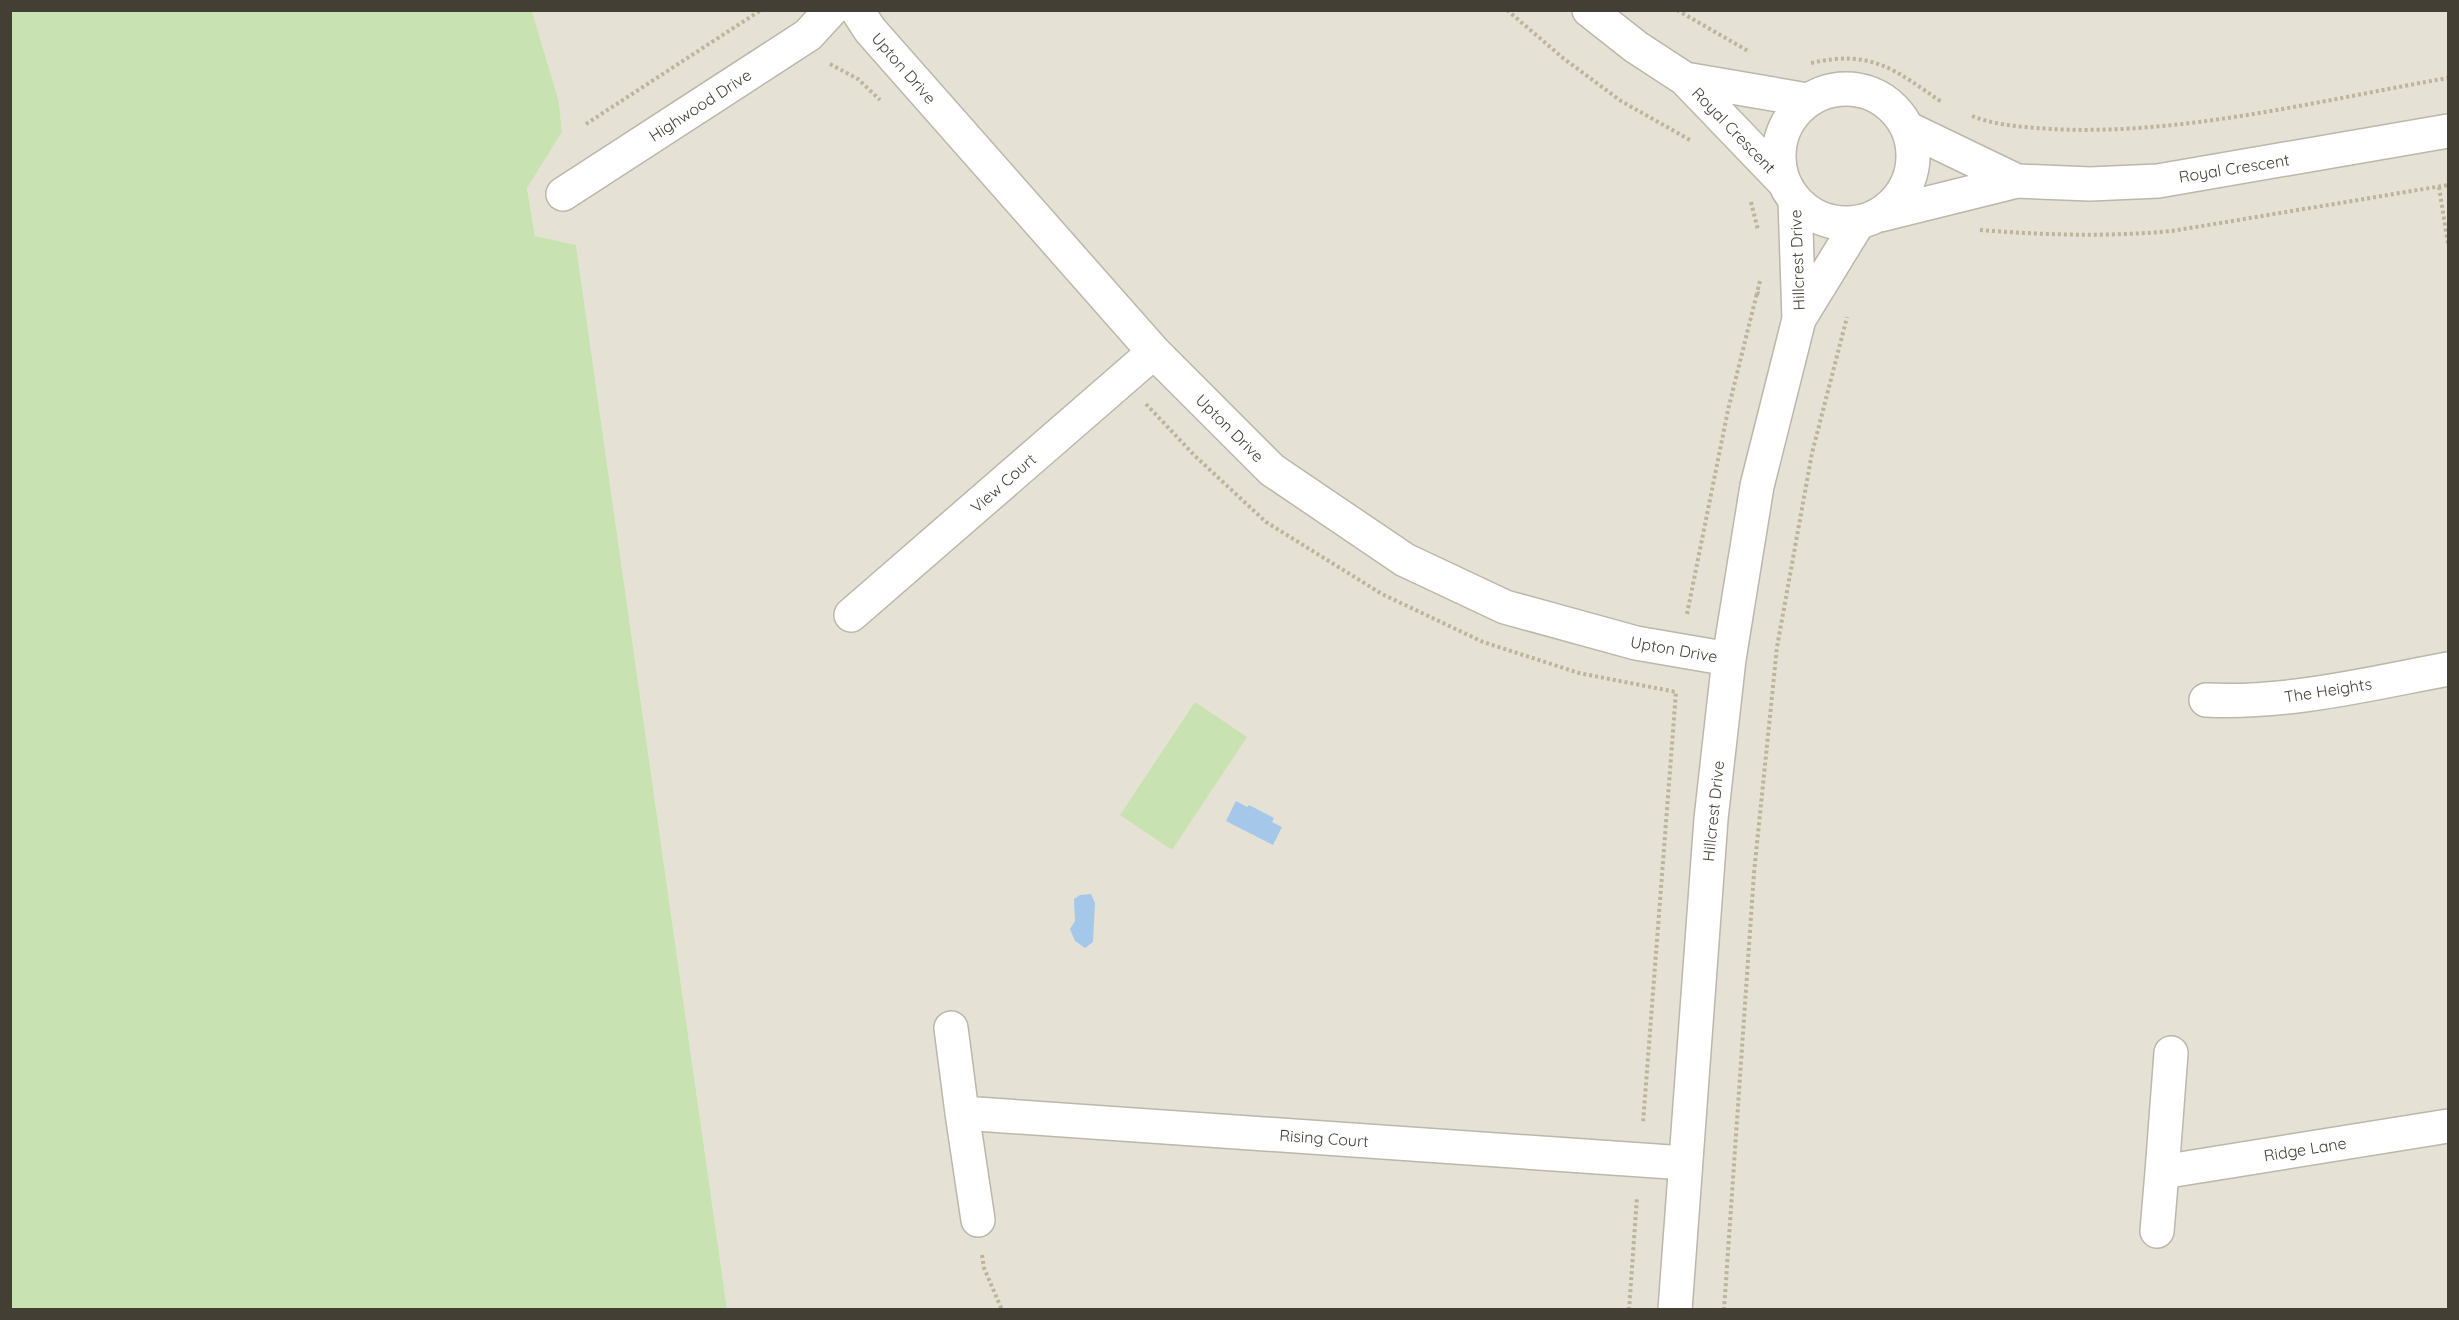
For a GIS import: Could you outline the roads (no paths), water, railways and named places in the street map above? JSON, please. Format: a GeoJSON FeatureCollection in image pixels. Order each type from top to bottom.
{"type":"FeatureCollection","features":[{"type":"Feature","properties":{"kind":"street","name":"Highwood Drive"},"geometry":{"type":"LineString","coordinates":[[563,194],[804,37],[831,10]]}},
{"type":"Feature","properties":{"kind":"street","name":"Upton Drive"},"geometry":{"type":"LineString","coordinates":[[857,10],[870,30],[1154,351],[1272,470],[1405,560],[1505,607],[1636,644],[1729,659]]}},
{"type":"Feature","properties":{"kind":"street","name":"Royal Crescent"},"geometry":{"type":"LineString","coordinates":[[1590,10],[1636,47],[1685,79],[1788,190]]}},
{"type":"Feature","properties":{"kind":"street","name":"Royal Crescent"},"geometry":{"type":"LineString","coordinates":[[1685,79],[1807,100]]}},
{"type":"Feature","properties":{"kind":"street"},"geometry":{"type":"LineString","coordinates":[[1844,88],[1863,90],[1881,98],[1896,111],[1907,128],[1912,147],[1913,167],[1907,186],[1896,202],[1869,219],[1834,223],[1812,215],[1788,190],[1778,158],[1781,136],[1791,116],[1807,100],[1825,91],[1844,88]]}},
{"type":"Feature","properties":{"kind":"street","name":"Royal Crescent"},"geometry":{"type":"LineString","coordinates":[[1907,128],[2017,182]]}},
{"type":"Feature","properties":{"kind":"street","name":"Royal Crescent"},"geometry":{"type":"LineString","coordinates":[[1869,219],[2017,182],[2090,184],[2158,181],[2448,131]]}},
{"type":"Feature","properties":{"kind":"street","name":"Hillcrest Drive"},"geometry":{"type":"LineString","coordinates":[[1675,1310],[1711,819],[1729,659],[1756,486],[1799,319],[1788,190]]}},
{"type":"Feature","properties":{"kind":"street","name":"Hillcrest Drive"},"geometry":{"type":"LineString","coordinates":[[1799,319],[1869,219]]}},
{"type":"Feature","properties":{"kind":"street","name":"View Court"},"geometry":{"type":"LineString","coordinates":[[851,615],[1154,351]]}},
{"type":"Feature","properties":{"kind":"street","name":"The Heights"},"geometry":{"type":"LineString","coordinates":[[2206,700],[2247,702],[2297,696],[2448,669]]}},
{"type":"Feature","properties":{"kind":"street"},"geometry":{"type":"LineString","coordinates":[[951,1028],[978,1220]]}},
{"type":"Feature","properties":{"kind":"street"},"geometry":{"type":"LineString","coordinates":[[2157,1231],[2171,1053]]}},
{"type":"Feature","properties":{"kind":"street","name":"Rising Court"},"geometry":{"type":"LineString","coordinates":[[962,1113],[1685,1163]]}},
{"type":"Feature","properties":{"kind":"street","name":"Ridge Lane"},"geometry":{"type":"LineString","coordinates":[[2162,1172],[2448,1126]]}},
{"type":"Feature","properties":{"kind":"water"},"geometry":{"type":"Polygon","coordinates":[[[1236,801],[1274,818],[1272,822],[1282,827],[1273,845],[1226,821],[1236,801]]]}},
{"type":"Feature","properties":{"kind":"water"},"geometry":{"type":"Polygon","coordinates":[[[1091,894],[1095,903],[1093,942],[1085,948],[1075,941],[1070,929],[1075,921],[1074,899],[1080,895],[1091,894]]]}}]}
